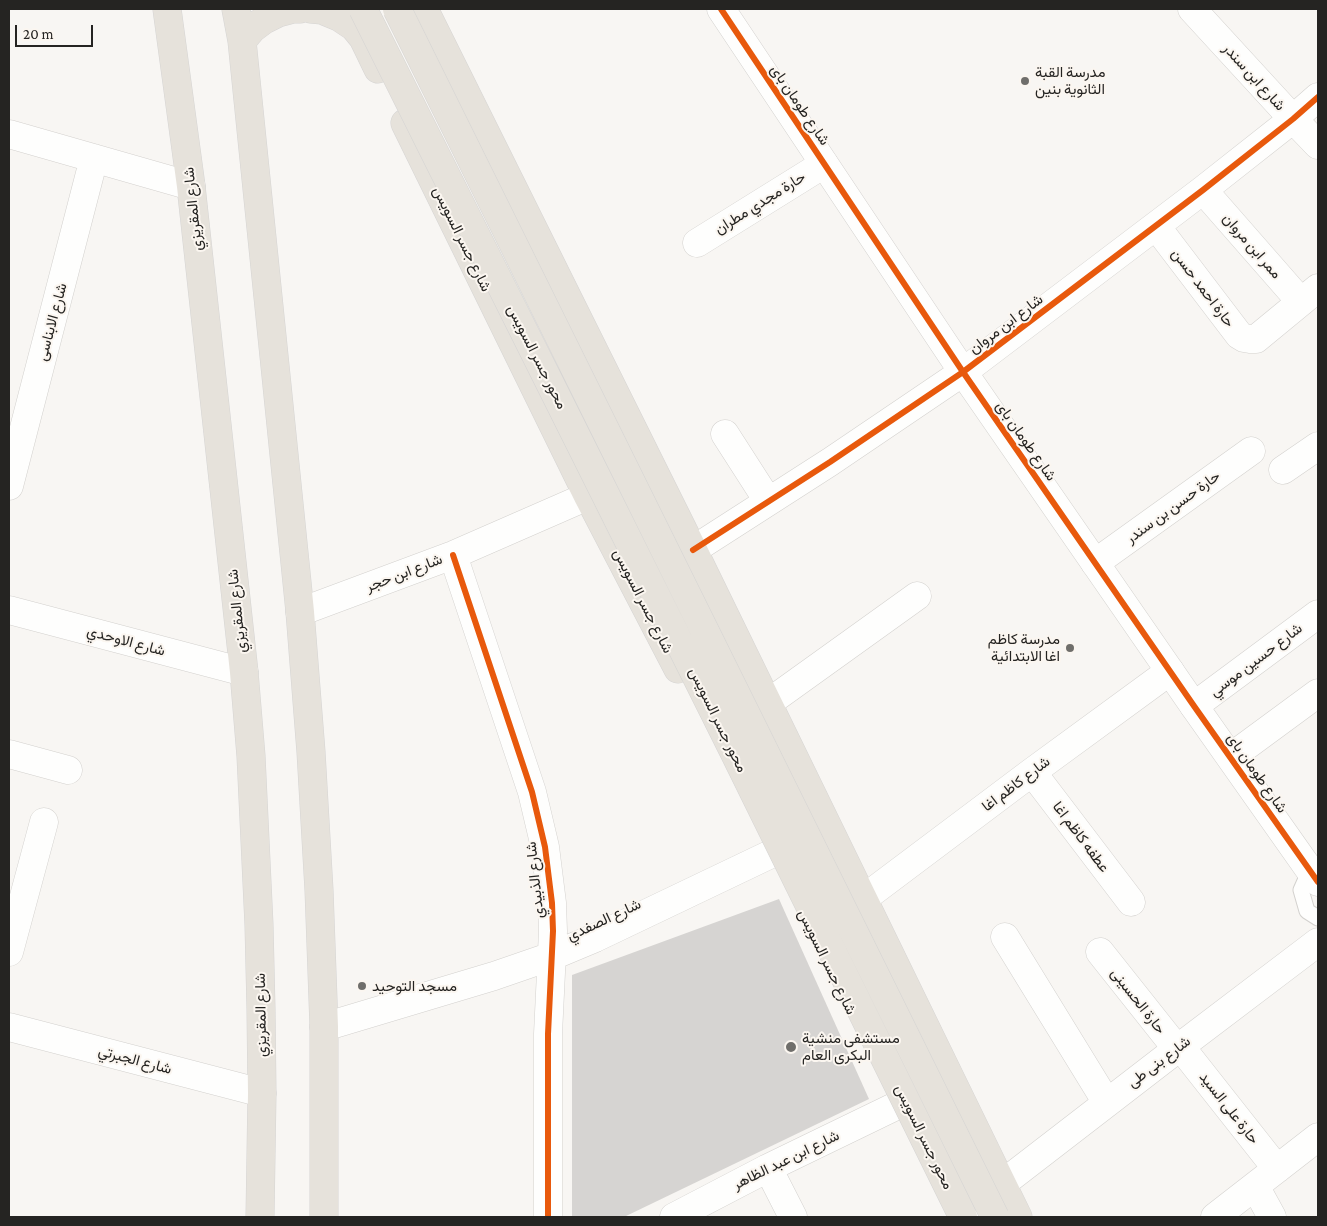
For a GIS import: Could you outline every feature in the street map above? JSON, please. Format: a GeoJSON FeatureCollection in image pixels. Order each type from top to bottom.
{"type":"FeatureCollection","features":[{"type":"Feature","properties":{"kind":"main road","name":"شارع المقريزي"},"geometry":{"type":"LineString","coordinates":[[166,9],[191,186],[244,672],[258,896],[262,1093],[260,1217]]}},
{"type":"Feature","properties":{"kind":"main road"},"geometry":{"type":"LineString","coordinates":[[241,22],[252,29],[278,13],[300,9]]}},
{"type":"Feature","properties":{"kind":"main road","name":"شارع جسر السويس"},"geometry":{"type":"LineString","coordinates":[[311,9],[322,10],[338,18],[354,15],[367,47],[588,496],[773,853],[954,1217]]}},
{"type":"Feature","properties":{"kind":"main road","name":"محور جسر السويس"},"geometry":{"type":"LineString","coordinates":[[397,9],[995,1217]]}},
{"type":"Feature","properties":{"kind":"main road"},"geometry":{"type":"LineString","coordinates":[[424,9],[693,550],[1018,1217]]}},
{"type":"Feature","properties":{"kind":"main road","name":"محور جسر السويس"},"geometry":{"type":"LineString","coordinates":[[354,15],[733,750],[964,1217]]}},
{"type":"Feature","properties":{"kind":"main road"},"geometry":{"type":"LineString","coordinates":[[241,22],[300,612],[315,821],[324,1027],[324,1217]]}},
{"type":"Feature","properties":{"kind":"main road"},"geometry":{"type":"LineString","coordinates":[[936,1182],[940,1164],[953,1152],[961,1148],[970,1148],[987,1154]]}},
{"type":"Feature","properties":{"kind":"street","name":"شارع طومان باى"},"geometry":{"type":"LineString","coordinates":[[721,9],[963,372],[1314,876]]}},
{"type":"Feature","properties":{"kind":"street","name":"شارع ابن سندر"},"geometry":{"type":"LineString","coordinates":[[1192,9],[1318,145]]}},
{"type":"Feature","properties":{"kind":"street","name":"شارع ابن مروان"},"geometry":{"type":"LineString","coordinates":[[693,550],[830,462],[963,372],[1203,190],[1318,97]]}},
{"type":"Feature","properties":{"kind":"street"},"geometry":{"type":"LineString","coordinates":[[9,134],[191,186]]}},
{"type":"Feature","properties":{"kind":"street","name":"شارع الابناسى"},"geometry":{"type":"LineString","coordinates":[[9,486],[94,158]]}},
{"type":"Feature","properties":{"kind":"street","name":"حارة مجدي مطران"},"geometry":{"type":"LineString","coordinates":[[697,243],[824,164]]}},
{"type":"Feature","properties":{"kind":"street","name":"ممر ابن مروان"},"geometry":{"type":"LineString","coordinates":[[1203,190],[1309,295]]}},
{"type":"Feature","properties":{"kind":"street","name":"حارة احمد حسن"},"geometry":{"type":"LineString","coordinates":[[1156,226],[1239,335],[1244,338],[1256,338],[1309,295]]}},
{"type":"Feature","properties":{"kind":"street"},"geometry":{"type":"LineString","coordinates":[[725,434],[768,501]]}},
{"type":"Feature","properties":{"kind":"street"},"geometry":{"type":"LineString","coordinates":[[1283,470],[1318,446]]}},
{"type":"Feature","properties":{"kind":"street","name":"حارة حسن بن سندر"},"geometry":{"type":"LineString","coordinates":[[1095,563],[1251,450]]}},
{"type":"Feature","properties":{"kind":"street","name":"شارع ابن حجر"},"geometry":{"type":"LineString","coordinates":[[300,612],[452,555],[588,496]]}},
{"type":"Feature","properties":{"kind":"street","name":"شارع الذبيدي"},"geometry":{"type":"LineString","coordinates":[[452,555],[532,792],[540,820],[548,866],[553,931],[548,1034],[548,1217]]}},
{"type":"Feature","properties":{"kind":"street"},"geometry":{"type":"LineString","coordinates":[[768,703],[917,596]]}},
{"type":"Feature","properties":{"kind":"street","name":"شارع الاوحدي"},"geometry":{"type":"LineString","coordinates":[[9,610],[244,672]]}},
{"type":"Feature","properties":{"kind":"street","name":"شارع حسين موسي"},"geometry":{"type":"LineString","coordinates":[[1194,706],[1318,614]]}},
{"type":"Feature","properties":{"kind":"street","name":"شارع كاظم اغا"},"geometry":{"type":"LineString","coordinates":[[863,899],[1170,671]]}},
{"type":"Feature","properties":{"kind":"street"},"geometry":{"type":"LineString","coordinates":[[1231,757],[1318,693]]}},
{"type":"Feature","properties":{"kind":"street"},"geometry":{"type":"LineString","coordinates":[[9,754],[68,770]]}},
{"type":"Feature","properties":{"kind":"street","name":"عطفه كاظم اغا"},"geometry":{"type":"LineString","coordinates":[[1032,772],[1131,902]]}},
{"type":"Feature","properties":{"kind":"street"},"geometry":{"type":"LineString","coordinates":[[9,952],[44,822]]}},
{"type":"Feature","properties":{"kind":"street","name":"شارع الصفدي"},"geometry":{"type":"LineString","coordinates":[[324,1027],[494,976],[552,956],[595,938],[773,853]]}},
{"type":"Feature","properties":{"kind":"street"},"geometry":{"type":"LineString","coordinates":[[1005,937],[1107,1102]]}},
{"type":"Feature","properties":{"kind":"street","name":"شارع بنى طى"},"geometry":{"type":"LineString","coordinates":[[1002,1184],[1318,942]]}},
{"type":"Feature","properties":{"kind":"street","name":"حارة الحسينى"},"geometry":{"type":"LineString","coordinates":[[1100,952],[1179,1048]]}},
{"type":"Feature","properties":{"kind":"street","name":"شارع الجبرتي"},"geometry":{"type":"LineString","coordinates":[[9,1027],[262,1093]]}},
{"type":"Feature","properties":{"kind":"street","name":"حارة على السيد"},"geometry":{"type":"LineString","coordinates":[[1179,1048],[1277,1169]]}},
{"type":"Feature","properties":{"kind":"street","name":"شارع ابن عبد الظاهر"},"geometry":{"type":"LineString","coordinates":[[674,1217],[768,1168],[898,1105]]}},
{"type":"Feature","properties":{"kind":"street"},"geometry":{"type":"LineString","coordinates":[[1215,1217],[1318,1137]]}},
{"type":"Feature","properties":{"kind":"street"},"geometry":{"type":"LineString","coordinates":[[768,1168],[793,1217]]}},
{"type":"Feature","properties":{"kind":"street"},"geometry":{"type":"LineString","coordinates":[[1255,1186],[1272,1217]]}},
{"type":"Feature","properties":{"kind":"lane"},"geometry":{"type":"LineString","coordinates":[[1314,876],[1301,890],[1307,911],[1318,918]]}},
{"type":"Feature","properties":{"kind":"building"},"geometry":{"type":"Polygon","coordinates":[[[779,899],[869,1099],[624,1217],[572,1217],[572,975],[779,899]]]}},
{"type":"Feature","properties":{"kind":"cycle path"},"geometry":{"type":"LineString","coordinates":[[721,9],[963,372],[1318,882]]}},
{"type":"Feature","properties":{"kind":"cycle path"},"geometry":{"type":"LineString","coordinates":[[693,550],[830,462],[963,372],[1203,190],[1318,97]]}},
{"type":"Feature","properties":{"kind":"cycle path"},"geometry":{"type":"LineString","coordinates":[[453,555],[532,792],[545,847],[552,903],[553,931],[548,1034],[548,1217]]}},
{"type":"Feature","properties":{"kind":"place","name":"مدرسة القبة الثانوية بنين"},"geometry":{"type":"Point","coordinates":[1025,81]}},
{"type":"Feature","properties":{"kind":"place","name":"مدرسة كاظم اغا الابتدائية"},"geometry":{"type":"Point","coordinates":[1070,648]}},
{"type":"Feature","properties":{"kind":"place","name":"مسجد التوحيد"},"geometry":{"type":"Point","coordinates":[362,986]}},
{"type":"Feature","properties":{"kind":"place","name":"مستشفى منشية البكرى العام"},"geometry":{"type":"Point","coordinates":[791,1047]}}]}
